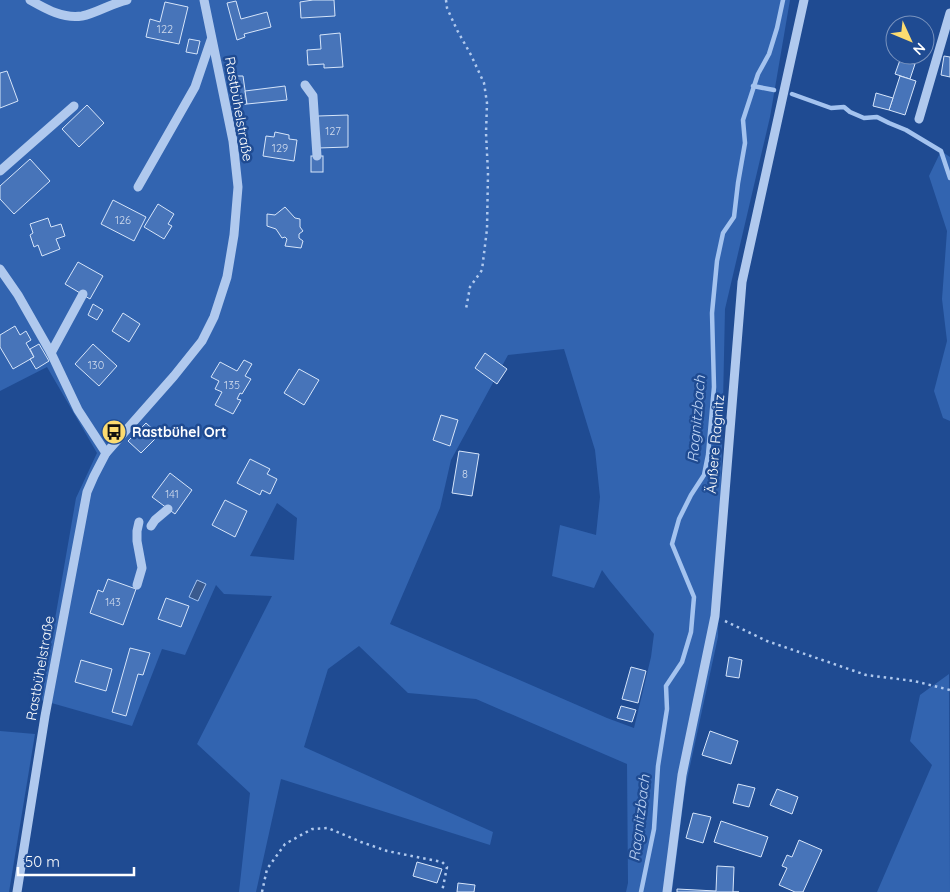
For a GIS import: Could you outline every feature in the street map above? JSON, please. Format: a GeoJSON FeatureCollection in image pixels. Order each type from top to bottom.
{"type":"FeatureCollection","features":[{"type":"Feature","properties":{"kind":"street"},"geometry":{"type":"LineString","coordinates":[[30,0],[52,12],[72,17],[83,16],[127,0]]}},
{"type":"Feature","properties":{"kind":"street","name":"Rastbühelstraße"},"geometry":{"type":"LineString","coordinates":[[14,891],[88,492],[106,453],[174,376],[202,341],[214,317],[227,277],[234,235],[238,187],[233,141],[204,0]]}},
{"type":"Feature","properties":{"kind":"street","name":"Äußere Ragnitz"},"geometry":{"type":"LineString","coordinates":[[667,892],[682,776],[715,616],[742,282],[804,0]]}},
{"type":"Feature","properties":{"kind":"street"},"geometry":{"type":"LineString","coordinates":[[919,119],[950,13]]}},
{"type":"Feature","properties":{"kind":"street"},"geometry":{"type":"LineString","coordinates":[[138,187],[195,87],[212,39]]}},
{"type":"Feature","properties":{"kind":"street"},"geometry":{"type":"LineString","coordinates":[[305,85],[313,96],[317,156]]}},
{"type":"Feature","properties":{"kind":"street"},"geometry":{"type":"LineString","coordinates":[[0,171],[74,106]]}},
{"type":"Feature","properties":{"kind":"street"},"geometry":{"type":"LineString","coordinates":[[0,270],[18,294],[51,353],[78,410],[106,453]]}},
{"type":"Feature","properties":{"kind":"street"},"geometry":{"type":"LineString","coordinates":[[51,353],[83,294]]}},
{"type":"Feature","properties":{"kind":"street"},"geometry":{"type":"LineString","coordinates":[[151,526],[168,509]]}},
{"type":"Feature","properties":{"kind":"street"},"geometry":{"type":"LineString","coordinates":[[137,585],[142,568],[137,541],[139,522]]}},
{"type":"Feature","properties":{"kind":"path"},"geometry":{"type":"LineString","coordinates":[[446,0],[447,8],[456,30],[471,54],[484,83],[486,104],[487,229],[482,270],[470,288],[466,309]]}},
{"type":"Feature","properties":{"kind":"path"},"geometry":{"type":"LineString","coordinates":[[715,616],[767,641],[866,674],[914,681],[950,690]]}},
{"type":"Feature","properties":{"kind":"path"},"geometry":{"type":"LineString","coordinates":[[262,892],[267,869],[286,844],[312,829],[328,828],[387,851],[442,862],[447,867],[442,892]]}},
{"type":"Feature","properties":{"kind":"shaded area"},"geometry":{"type":"Polygon","coordinates":[[[0,0],[790,0],[770,117],[725,309],[718,637],[685,789],[672,892],[626,892],[628,883],[627,764],[476,699],[408,693],[359,646],[328,669],[304,747],[493,832],[490,845],[281,779],[256,892],[239,892],[250,793],[197,744],[272,596],[224,594],[216,585],[185,655],[162,649],[132,726],[41,700],[76,498],[97,453],[47,367],[0,391],[0,0]],[[564,349],[508,355],[451,460],[440,508],[390,624],[634,728],[651,657],[654,634],[602,570],[594,588],[552,576],[560,525],[596,535],[600,497],[595,450],[564,349]],[[277,503],[250,556],[294,560],[297,518],[277,503]]]}},
{"type":"Feature","properties":{"kind":"shaded area"},"geometry":{"type":"Polygon","coordinates":[[[941,151],[950,157],[950,421],[943,418],[934,391],[947,341],[942,299],[947,231],[929,176],[941,151]]]}},
{"type":"Feature","properties":{"kind":"shaded area"},"geometry":{"type":"Polygon","coordinates":[[[197,580],[206,584],[198,601],[189,597],[197,580]]]}},
{"type":"Feature","properties":{"kind":"shaded area"},"geometry":{"type":"Polygon","coordinates":[[[949,674],[950,892],[877,892],[932,765],[910,741],[920,695],[949,674]]]}},
{"type":"Feature","properties":{"kind":"shaded area"},"geometry":{"type":"Polygon","coordinates":[[[0,731],[35,734],[9,892],[0,892],[0,731]]]}},
{"type":"Feature","properties":{"kind":"building"},"geometry":{"type":"Polygon","coordinates":[[[334,0],[335,16],[301,18],[300,2],[334,0]]]}},
{"type":"Feature","properties":{"kind":"building"},"geometry":{"type":"Polygon","coordinates":[[[236,1],[241,19],[267,12],[271,27],[244,34],[245,37],[237,40],[227,3],[236,1]]]}},
{"type":"Feature","properties":{"kind":"building"},"geometry":{"type":"Polygon","coordinates":[[[165,2],[188,7],[179,44],[146,37],[150,19],[160,22],[165,2]]]}},
{"type":"Feature","properties":{"kind":"building"},"geometry":{"type":"Polygon","coordinates":[[[340,33],[343,67],[324,68],[324,64],[308,65],[307,50],[321,49],[320,35],[340,33]]]}},
{"type":"Feature","properties":{"kind":"building"},"geometry":{"type":"Polygon","coordinates":[[[189,39],[200,41],[197,54],[186,52],[189,39]]]}},
{"type":"Feature","properties":{"kind":"building"},"geometry":{"type":"Polygon","coordinates":[[[944,56],[950,57],[950,77],[941,75],[944,56]]]}},
{"type":"Feature","properties":{"kind":"building"},"geometry":{"type":"Polygon","coordinates":[[[898,65],[915,65],[910,79],[895,74],[898,65]]]}},
{"type":"Feature","properties":{"kind":"building"},"geometry":{"type":"Polygon","coordinates":[[[7,71],[18,101],[0,108],[0,73],[7,71]]]}},
{"type":"Feature","properties":{"kind":"building"},"geometry":{"type":"Polygon","coordinates":[[[243,76],[247,104],[234,106],[230,77],[243,76]]]}},
{"type":"Feature","properties":{"kind":"building"},"geometry":{"type":"Polygon","coordinates":[[[900,76],[916,81],[905,115],[889,110],[900,76]]]}},
{"type":"Feature","properties":{"kind":"building"},"geometry":{"type":"Polygon","coordinates":[[[285,86],[287,100],[247,104],[245,91],[285,86]]]}},
{"type":"Feature","properties":{"kind":"building"},"geometry":{"type":"Polygon","coordinates":[[[876,93],[893,98],[889,110],[873,106],[876,93]]]}},
{"type":"Feature","properties":{"kind":"building"},"geometry":{"type":"Polygon","coordinates":[[[87,105],[104,123],[79,147],[62,129],[87,105]]]}},
{"type":"Feature","properties":{"kind":"building"},"geometry":{"type":"Polygon","coordinates":[[[348,115],[348,147],[318,148],[318,116],[348,115]]]}},
{"type":"Feature","properties":{"kind":"building"},"geometry":{"type":"Polygon","coordinates":[[[275,132],[289,135],[289,139],[297,140],[294,161],[263,156],[266,136],[274,137],[275,132]]]}},
{"type":"Feature","properties":{"kind":"building"},"geometry":{"type":"Polygon","coordinates":[[[311,156],[323,156],[323,172],[311,172],[311,156]]]}},
{"type":"Feature","properties":{"kind":"building"},"geometry":{"type":"Polygon","coordinates":[[[30,159],[50,181],[14,214],[0,199],[0,186],[30,159]]]}},
{"type":"Feature","properties":{"kind":"building"},"geometry":{"type":"Polygon","coordinates":[[[113,200],[146,217],[134,241],[101,224],[113,200]]]}},
{"type":"Feature","properties":{"kind":"building"},"geometry":{"type":"Polygon","coordinates":[[[158,204],[174,214],[168,224],[172,226],[164,239],[144,227],[158,204]]]}},
{"type":"Feature","properties":{"kind":"building"},"geometry":{"type":"Polygon","coordinates":[[[285,207],[295,218],[300,219],[300,227],[303,231],[299,234],[299,238],[303,241],[301,248],[285,246],[287,239],[285,237],[282,238],[276,229],[267,226],[267,214],[275,215],[285,207]]]}},
{"type":"Feature","properties":{"kind":"building"},"geometry":{"type":"Polygon","coordinates":[[[48,218],[51,227],[61,224],[65,236],[56,239],[60,249],[42,256],[38,245],[34,247],[30,235],[33,233],[30,224],[48,218]]]}},
{"type":"Feature","properties":{"kind":"building"},"geometry":{"type":"Polygon","coordinates":[[[78,262],[103,276],[90,299],[65,284],[78,262]]]}},
{"type":"Feature","properties":{"kind":"building"},"geometry":{"type":"Polygon","coordinates":[[[93,304],[103,310],[97,320],[88,315],[93,304]]]}},
{"type":"Feature","properties":{"kind":"building"},"geometry":{"type":"Polygon","coordinates":[[[123,313],[140,324],[129,342],[112,331],[123,313]]]}},
{"type":"Feature","properties":{"kind":"building"},"geometry":{"type":"Polygon","coordinates":[[[15,326],[20,335],[26,331],[31,340],[26,343],[34,357],[13,369],[0,347],[0,335],[15,326]]]}},
{"type":"Feature","properties":{"kind":"building"},"geometry":{"type":"Polygon","coordinates":[[[39,344],[49,361],[36,369],[30,359],[34,357],[30,349],[39,344]]]}},
{"type":"Feature","properties":{"kind":"building"},"geometry":{"type":"Polygon","coordinates":[[[93,344],[117,366],[99,386],[75,364],[93,344]]]}},
{"type":"Feature","properties":{"kind":"building"},"geometry":{"type":"Polygon","coordinates":[[[485,353],[507,369],[497,384],[475,368],[485,353]]]}},
{"type":"Feature","properties":{"kind":"building"},"geometry":{"type":"Polygon","coordinates":[[[244,360],[252,364],[245,376],[251,379],[242,394],[240,393],[237,399],[241,400],[233,414],[215,405],[222,392],[215,389],[219,381],[211,377],[220,362],[237,371],[244,360]]]}},
{"type":"Feature","properties":{"kind":"building"},"geometry":{"type":"Polygon","coordinates":[[[299,369],[319,380],[304,405],[284,393],[299,369]]]}},
{"type":"Feature","properties":{"kind":"building"},"geometry":{"type":"Polygon","coordinates":[[[441,415],[458,420],[450,446],[433,440],[441,415]]]}},
{"type":"Feature","properties":{"kind":"building"},"geometry":{"type":"Polygon","coordinates":[[[146,423],[159,435],[141,453],[128,441],[146,423]]]}},
{"type":"Feature","properties":{"kind":"building"},"geometry":{"type":"Polygon","coordinates":[[[459,451],[479,454],[472,496],[452,493],[459,451]]]}},
{"type":"Feature","properties":{"kind":"building"},"geometry":{"type":"Polygon","coordinates":[[[250,459],[270,469],[267,474],[277,479],[270,494],[262,490],[260,495],[237,483],[250,459]]]}},
{"type":"Feature","properties":{"kind":"building"},"geometry":{"type":"Polygon","coordinates":[[[170,473],[192,490],[175,514],[152,497],[170,473]]]}},
{"type":"Feature","properties":{"kind":"building"},"geometry":{"type":"Polygon","coordinates":[[[225,500],[247,511],[235,537],[212,525],[225,500]]]}},
{"type":"Feature","properties":{"kind":"building"},"geometry":{"type":"Polygon","coordinates":[[[108,579],[136,589],[123,625],[90,613],[98,590],[103,592],[108,579]]]}},
{"type":"Feature","properties":{"kind":"building"},"geometry":{"type":"Polygon","coordinates":[[[166,598],[189,606],[181,627],[158,619],[166,598]]]}},
{"type":"Feature","properties":{"kind":"building"},"geometry":{"type":"Polygon","coordinates":[[[130,648],[150,653],[143,675],[138,674],[126,716],[112,712],[130,648]]]}},
{"type":"Feature","properties":{"kind":"building"},"geometry":{"type":"Polygon","coordinates":[[[729,657],[742,660],[739,678],[726,676],[729,657]]]}},
{"type":"Feature","properties":{"kind":"building"},"geometry":{"type":"Polygon","coordinates":[[[81,660],[112,669],[106,691],[75,682],[81,660]]]}},
{"type":"Feature","properties":{"kind":"building"},"geometry":{"type":"Polygon","coordinates":[[[631,667],[646,671],[638,703],[622,699],[631,667]]]}},
{"type":"Feature","properties":{"kind":"building"},"geometry":{"type":"Polygon","coordinates":[[[621,706],[636,710],[632,722],[617,718],[621,706]]]}},
{"type":"Feature","properties":{"kind":"building"},"geometry":{"type":"Polygon","coordinates":[[[710,731],[738,741],[731,764],[702,755],[710,731]]]}},
{"type":"Feature","properties":{"kind":"building"},"geometry":{"type":"Polygon","coordinates":[[[738,784],[755,788],[749,807],[733,803],[738,784]]]}},
{"type":"Feature","properties":{"kind":"building"},"geometry":{"type":"Polygon","coordinates":[[[777,789],[798,797],[792,814],[770,805],[777,789]]]}},
{"type":"Feature","properties":{"kind":"building"},"geometry":{"type":"Polygon","coordinates":[[[693,813],[711,817],[703,843],[686,838],[693,813]]]}},
{"type":"Feature","properties":{"kind":"building"},"geometry":{"type":"Polygon","coordinates":[[[721,821],[768,837],[761,857],[714,842],[721,821]]]}},
{"type":"Feature","properties":{"kind":"building"},"geometry":{"type":"Polygon","coordinates":[[[799,840],[822,850],[803,892],[795,892],[779,885],[787,868],[782,866],[787,855],[792,857],[799,840]]]}},
{"type":"Feature","properties":{"kind":"building"},"geometry":{"type":"Polygon","coordinates":[[[417,862],[442,869],[437,883],[413,876],[417,862]]]}},
{"type":"Feature","properties":{"kind":"building"},"geometry":{"type":"Polygon","coordinates":[[[717,866],[734,867],[733,892],[677,892],[677,889],[716,891],[717,866]]]}},
{"type":"Feature","properties":{"kind":"building"},"geometry":{"type":"Polygon","coordinates":[[[458,883],[475,885],[474,892],[457,892],[458,883]]]}},
{"type":"Feature","properties":{"kind":"waterway","name":"Ragnitzbach"},"geometry":{"type":"LineString","coordinates":[[641,892],[654,829],[658,766],[667,709],[666,686],[682,662],[691,632],[694,597],[672,544],[679,519],[704,475],[708,455],[714,387],[712,313],[717,261],[723,233],[734,217],[745,143],[743,120],[758,74],[769,54],[783,0]]}},
{"type":"Feature","properties":{"kind":"waterway"},"geometry":{"type":"LineString","coordinates":[[753,86],[774,90]]}},
{"type":"Feature","properties":{"kind":"waterway"},"geometry":{"type":"LineString","coordinates":[[792,94],[831,108],[844,107],[864,118],[877,117],[906,130],[941,151],[950,178]]}},
{"type":"Feature","properties":{"kind":"place","name":"Rastbühel Ort"},"geometry":{"type":"Point","coordinates":[114,432]}}]}
